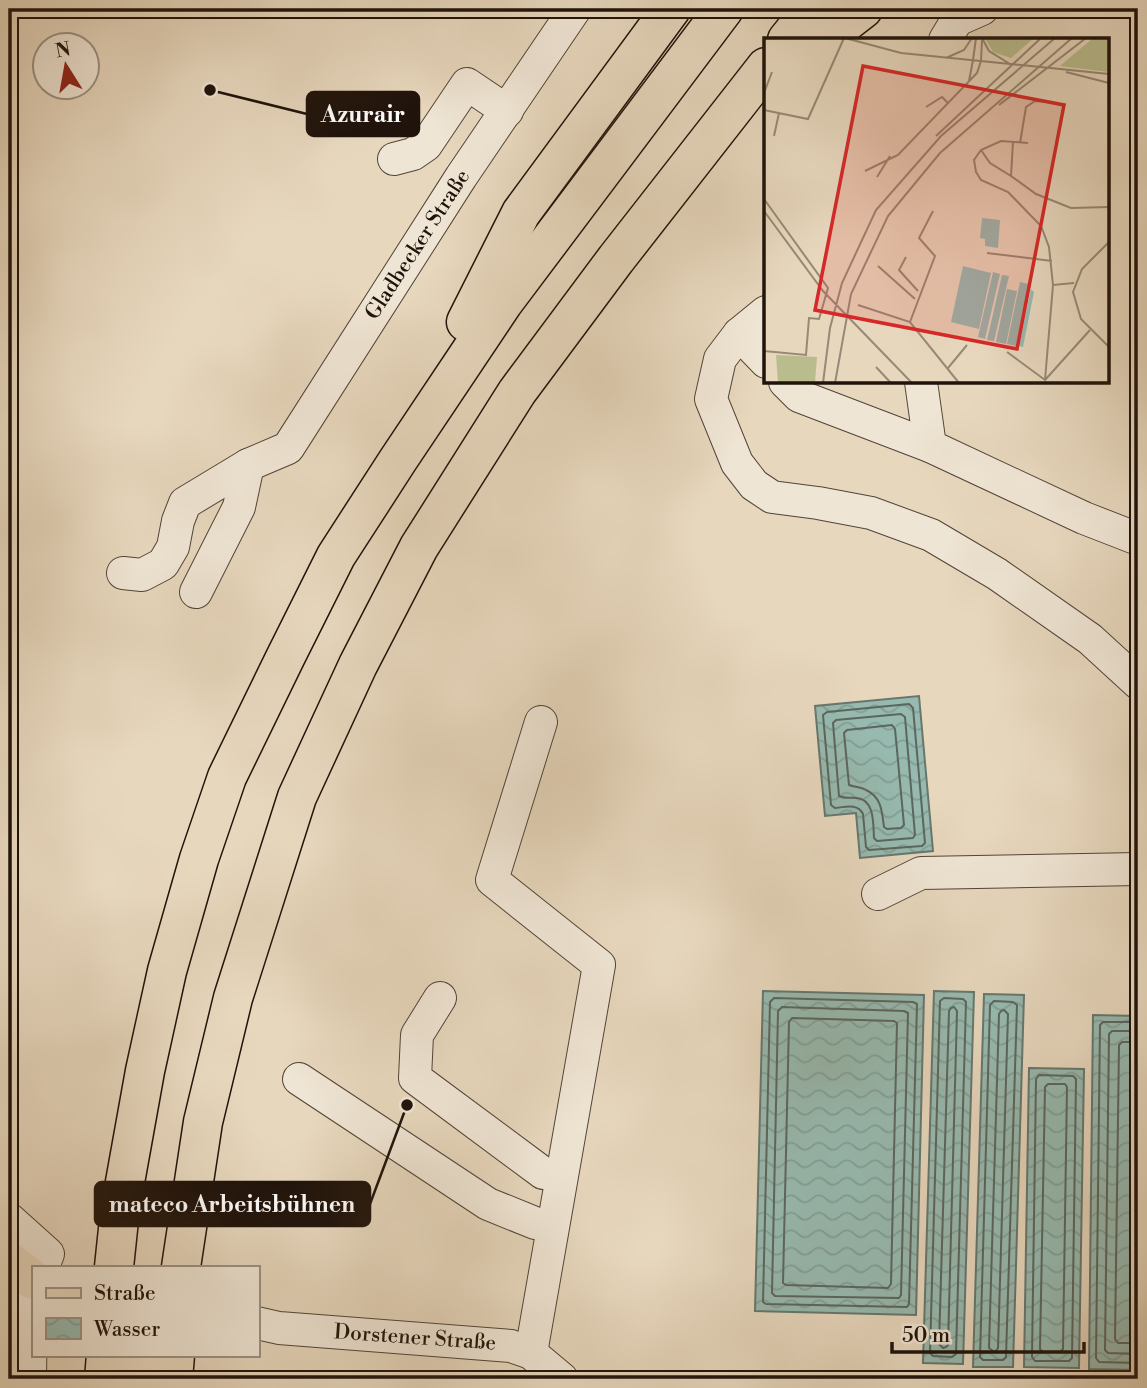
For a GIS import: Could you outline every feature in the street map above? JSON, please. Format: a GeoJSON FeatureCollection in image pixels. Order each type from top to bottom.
{"type":"FeatureCollection","features":[{"type":"Feature","properties":{"kind":"main road"},"geometry":{"type":"LineString","coordinates":[[398,460],[521,213],[671,9]]}},
{"type":"Feature","properties":{"kind":"main road"},"geometry":{"type":"LineString","coordinates":[[114,1266],[120,1210],[145,1071],[167,971],[199,859],[223,789],[285,658],[337,556],[503,303],[724,9]]}},
{"type":"Feature","properties":{"kind":"main road"},"geometry":{"type":"LineString","coordinates":[[789,38],[812,9]]}},
{"type":"Feature","properties":{"kind":"main road"},"geometry":{"type":"LineString","coordinates":[[826,38],[863,9]]}},
{"type":"Feature","properties":{"kind":"main road"},"geometry":{"type":"LineString","coordinates":[[181,1266],[203,1122],[233,998],[297,797],[358,665],[419,547],[517,393],[616,259],[764,68]]}},
{"type":"Feature","properties":{"kind":"main road"},"geometry":{"type":"LineString","coordinates":[[727,116],[764,86]]}},
{"type":"Feature","properties":{"kind":"main road"},"geometry":{"type":"LineString","coordinates":[[9,1261],[36,1266]]}},
{"type":"Feature","properties":{"kind":"main road"},"geometry":{"type":"LineString","coordinates":[[104,1379],[106,1356]]}},
{"type":"Feature","properties":{"kind":"main road"},"geometry":{"type":"LineString","coordinates":[[136,1356],[171,1379],[175,1356]]}},
{"type":"Feature","properties":{"kind":"street","name":"Gladbecker Straße"},"geometry":{"type":"LineString","coordinates":[[123,573],[142,575],[163,564],[173,547],[185,503],[248,465],[288,448],[461,177],[575,9]]}},
{"type":"Feature","properties":{"kind":"street"},"geometry":{"type":"LineString","coordinates":[[946,38],[957,20],[982,9]]}},
{"type":"Feature","properties":{"kind":"street"},"geometry":{"type":"LineString","coordinates":[[394,159],[413,154],[426,145],[467,84],[507,111]]}},
{"type":"Feature","properties":{"kind":"street"},"geometry":{"type":"LineString","coordinates":[[764,313],[739,334],[720,359],[711,399],[737,463],[754,485],[772,497],[871,513],[932,535],[998,574],[1079,632],[1138,683]]}},
{"type":"Feature","properties":{"kind":"street"},"geometry":{"type":"LineString","coordinates":[[739,334],[764,361]]}},
{"type":"Feature","properties":{"kind":"street"},"geometry":{"type":"LineString","coordinates":[[786,383],[799,396],[930,446],[1138,539]]}},
{"type":"Feature","properties":{"kind":"street"},"geometry":{"type":"LineString","coordinates":[[921,383],[930,446]]}},
{"type":"Feature","properties":{"kind":"street"},"geometry":{"type":"LineString","coordinates":[[196,592],[239,507],[248,465]]}},
{"type":"Feature","properties":{"kind":"street"},"geometry":{"type":"LineString","coordinates":[[521,1349],[599,965],[492,880],[541,722]]}},
{"type":"Feature","properties":{"kind":"street"},"geometry":{"type":"LineString","coordinates":[[878,894],[921,873],[1138,869]]}},
{"type":"Feature","properties":{"kind":"street"},"geometry":{"type":"LineString","coordinates":[[440,998],[417,1035],[415,1078],[544,1173]]}},
{"type":"Feature","properties":{"kind":"street"},"geometry":{"type":"LineString","coordinates":[[521,1349],[535,1223],[567,1040]]}},
{"type":"Feature","properties":{"kind":"street"},"geometry":{"type":"LineString","coordinates":[[299,1079],[488,1204],[535,1223]]}},
{"type":"Feature","properties":{"kind":"street"},"geometry":{"type":"LineString","coordinates":[[9,1219],[40,1266]]}},
{"type":"Feature","properties":{"kind":"street"},"geometry":{"type":"LineString","coordinates":[[30,1379],[32,1300]]}},
{"type":"Feature","properties":{"kind":"street","name":"Dorstener Straße"},"geometry":{"type":"LineString","coordinates":[[259,1323],[279,1328],[521,1349]]}},
{"type":"Feature","properties":{"kind":"street"},"geometry":{"type":"LineString","coordinates":[[521,1349],[562,1379]]}},
{"type":"Feature","properties":{"kind":"water"},"geometry":{"type":"Polygon","coordinates":[[[919,696],[933,851],[860,858],[856,813],[825,816],[815,706],[919,696]]]}},
{"type":"Feature","properties":{"kind":"water"},"geometry":{"type":"Polygon","coordinates":[[[763,991],[924,995],[916,1315],[755,1311],[763,991]]]}},
{"type":"Feature","properties":{"kind":"water"},"geometry":{"type":"Polygon","coordinates":[[[934,991],[974,992],[963,1364],[923,1363],[934,991]]]}},
{"type":"Feature","properties":{"kind":"water"},"geometry":{"type":"Polygon","coordinates":[[[984,994],[1024,995],[1013,1367],[973,1367],[984,994]]]}},
{"type":"Feature","properties":{"kind":"water"},"geometry":{"type":"Polygon","coordinates":[[[1093,1015],[1138,1016],[1138,1370],[1089,1369],[1093,1015]]]}},
{"type":"Feature","properties":{"kind":"water"},"geometry":{"type":"Polygon","coordinates":[[[1029,1068],[1084,1069],[1079,1368],[1024,1367],[1029,1068]]]}},
{"type":"Feature","properties":{"kind":"place","name":"Azurair"},"geometry":{"type":"Point","coordinates":[210,90]}},
{"type":"Feature","properties":{"kind":"place","name":"mateco Arbeitsbühnen"},"geometry":{"type":"Point","coordinates":[407,1105]}}]}
